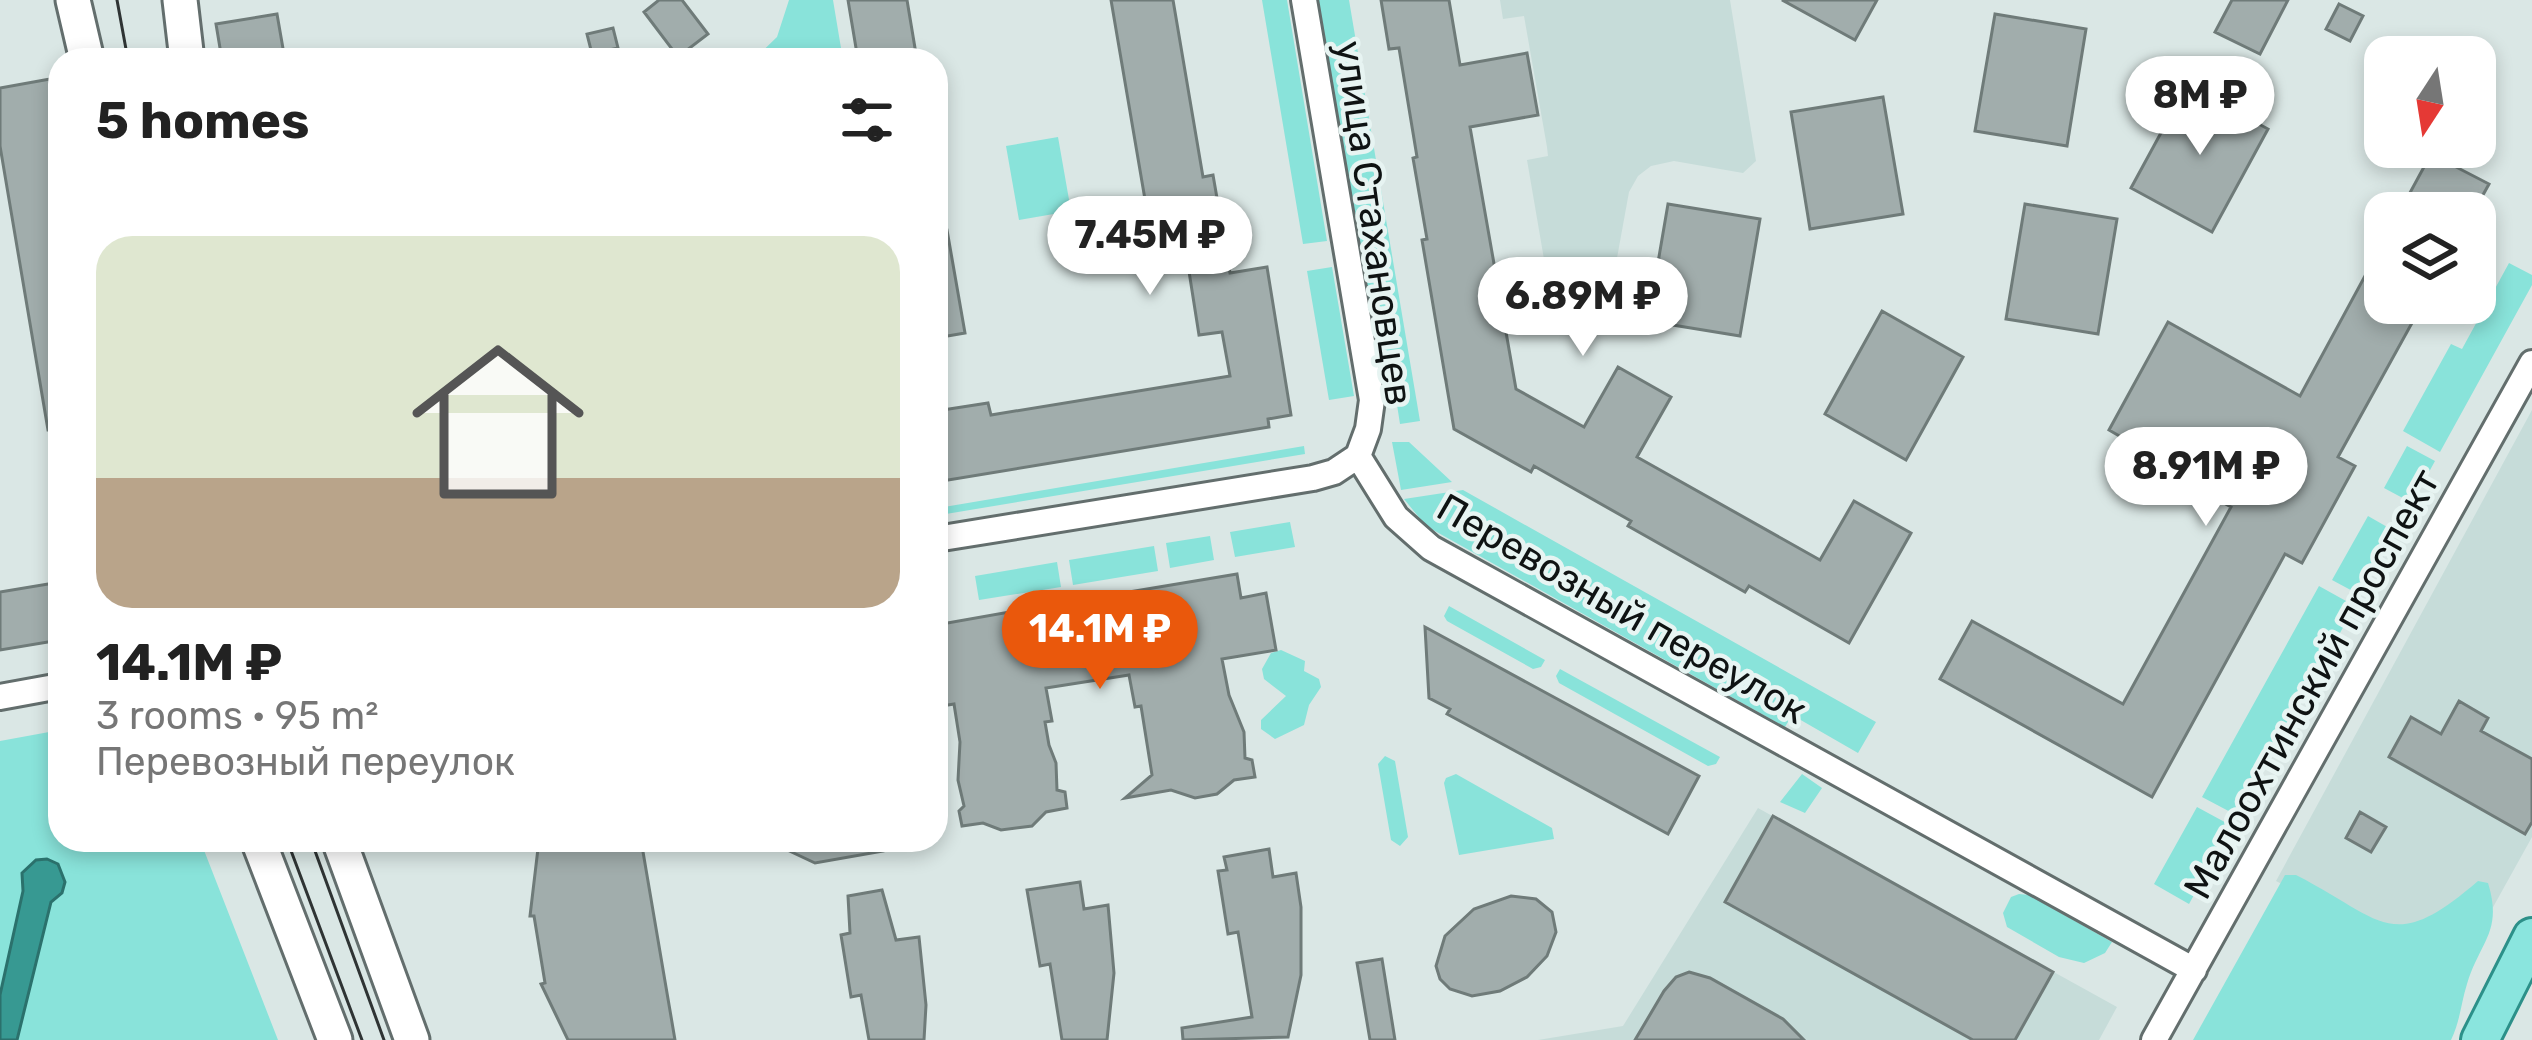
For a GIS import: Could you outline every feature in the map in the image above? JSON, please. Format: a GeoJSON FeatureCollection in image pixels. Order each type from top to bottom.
{"type":"FeatureCollection","features":[{"type":"Feature","properties":{"kind":"main road"},"geometry":{"type":"LineString","coordinates":[[74,0],[84,48]]}},
{"type":"Feature","properties":{"kind":"main road"},"geometry":{"type":"LineString","coordinates":[[180,0],[186,48]]}},
{"type":"Feature","properties":{"kind":"main road"},"geometry":{"type":"LineString","coordinates":[[264,852],[335,1040]]}},
{"type":"Feature","properties":{"kind":"main road"},"geometry":{"type":"LineString","coordinates":[[343,852],[412,1040]]}},
{"type":"Feature","properties":{"kind":"main road"},"geometry":{"type":"LineString","coordinates":[[2480,1040],[2532,937]]}},
{"type":"Feature","properties":{"kind":"street","name":"улица Стахановцев"},"geometry":{"type":"LineString","coordinates":[[1304,0],[1372,400],[1358,456]]}},
{"type":"Feature","properties":{"kind":"street","name":"Малоохтинский проспект"},"geometry":{"type":"LineString","coordinates":[[2154,1040],[2532,363]]}},
{"type":"Feature","properties":{"kind":"street"},"geometry":{"type":"LineString","coordinates":[[948,537],[1313,478],[1334,472],[1358,456]]}},
{"type":"Feature","properties":{"kind":"street","name":"Перевозный переулок"},"geometry":{"type":"LineString","coordinates":[[1358,456],[1396,518],[1431,548],[2194,970]]}},
{"type":"Feature","properties":{"kind":"street"},"geometry":{"type":"LineString","coordinates":[[0,697],[48,688]]}},
{"type":"Feature","properties":{"kind":"shaded area"},"geometry":{"type":"Polygon","coordinates":[[[789,0],[833,0],[841,48],[766,48],[777,37],[789,0]]]}},
{"type":"Feature","properties":{"kind":"shaded area"},"geometry":{"type":"Polygon","coordinates":[[[1262,0],[1287,0],[1327,241],[1303,244],[1262,0]]]}},
{"type":"Feature","properties":{"kind":"shaded area"},"geometry":{"type":"Polygon","coordinates":[[[1316,0],[1349,0],[1420,421],[1400,424],[1395,392],[1383,393],[1316,0]]]}},
{"type":"Feature","properties":{"kind":"shaded area"},"geometry":{"type":"Polygon","coordinates":[[[1500,0],[1730,0],[1756,161],[1743,173],[1674,161],[1651,166],[1629,192],[1615,269],[1565,277],[1545,265],[1527,160],[1548,156],[1547,147],[1524,16],[1503,19],[1500,0]]]}},
{"type":"Feature","properties":{"kind":"shaded area"},"geometry":{"type":"Polygon","coordinates":[[[1058,137],[1071,211],[1019,220],[1006,146],[1058,137]]]}},
{"type":"Feature","properties":{"kind":"shaded area"},"geometry":{"type":"Polygon","coordinates":[[[2509,263],[2532,275],[2532,285],[2440,452],[2403,431],[2451,344],[2462,349],[2476,324],[2496,324],[2496,287],[2509,263]]]}},
{"type":"Feature","properties":{"kind":"shaded area"},"geometry":{"type":"Polygon","coordinates":[[[1332,267],[1354,396],[1329,400],[1307,271],[1332,267]]]}},
{"type":"Feature","properties":{"kind":"shaded area"},"geometry":{"type":"Polygon","coordinates":[[[2532,410],[2532,837],[2487,918],[2400,945],[2276,881],[2532,410]]]}},
{"type":"Feature","properties":{"kind":"shaded area"},"geometry":{"type":"Polygon","coordinates":[[[1392,442],[1409,442],[1452,482],[1401,490],[1392,442]]]}},
{"type":"Feature","properties":{"kind":"shaded area"},"geometry":{"type":"Polygon","coordinates":[[[1304,446],[1305,454],[948,514],[948,506],[1304,446]]]}},
{"type":"Feature","properties":{"kind":"shaded area"},"geometry":{"type":"Polygon","coordinates":[[[2407,446],[2435,461],[2412,503],[2384,488],[2407,446]]]}},
{"type":"Feature","properties":{"kind":"shaded area"},"geometry":{"type":"Polygon","coordinates":[[[1463,490],[1876,722],[1858,753],[1792,715],[1785,727],[1426,526],[1404,499],[1463,490]]]}},
{"type":"Feature","properties":{"kind":"shaded area"},"geometry":{"type":"Polygon","coordinates":[[[2368,516],[2396,532],[2360,595],[2332,580],[2368,516]]]}},
{"type":"Feature","properties":{"kind":"shaded area"},"geometry":{"type":"Polygon","coordinates":[[[1290,522],[1295,547],[1235,557],[1230,532],[1290,522]]]}},
{"type":"Feature","properties":{"kind":"shaded area"},"geometry":{"type":"Polygon","coordinates":[[[1210,536],[1214,560],[1170,568],[1166,543],[1210,536]]]}},
{"type":"Feature","properties":{"kind":"shaded area"},"geometry":{"type":"Polygon","coordinates":[[[1154,546],[1158,571],[1073,585],[1069,560],[1154,546]]]}},
{"type":"Feature","properties":{"kind":"shaded area"},"geometry":{"type":"Polygon","coordinates":[[[1057,562],[1061,587],[979,600],[975,576],[1057,562]]]}},
{"type":"Feature","properties":{"kind":"shaded area"},"geometry":{"type":"Polygon","coordinates":[[[2319,586],[2355,606],[2238,816],[2202,797],[2319,586]]]}},
{"type":"Feature","properties":{"kind":"shaded area"},"geometry":{"type":"Polygon","coordinates":[[[1449,606],[1545,660],[1541,667],[1533,669],[1447,621],[1444,616],[1449,606]]]}},
{"type":"Feature","properties":{"kind":"shaded area"},"geometry":{"type":"Polygon","coordinates":[[[1281,650],[1305,661],[1304,671],[1319,679],[1321,687],[1309,705],[1304,725],[1275,739],[1261,729],[1261,720],[1286,696],[1264,679],[1262,669],[1271,653],[1281,650]]]}},
{"type":"Feature","properties":{"kind":"shaded area"},"geometry":{"type":"Polygon","coordinates":[[[1560,669],[1720,757],[1716,764],[1708,766],[1559,683],[1560,669]]]}},
{"type":"Feature","properties":{"kind":"shaded area"},"geometry":{"type":"Polygon","coordinates":[[[48,732],[48,852],[205,852],[278,1040],[0,1040],[0,741],[48,732]]]}},
{"type":"Feature","properties":{"kind":"shaded area"},"geometry":{"type":"Polygon","coordinates":[[[1385,756],[1395,761],[1408,837],[1400,846],[1391,840],[1378,764],[1385,756]]]}},
{"type":"Feature","properties":{"kind":"shaded area"},"geometry":{"type":"Polygon","coordinates":[[[1456,774],[1552,828],[1554,839],[1459,855],[1444,783],[1456,774]]]}},
{"type":"Feature","properties":{"kind":"shaded area"},"geometry":{"type":"Polygon","coordinates":[[[1802,774],[1822,788],[1805,813],[1780,802],[1802,774]]]}},
{"type":"Feature","properties":{"kind":"shaded area"},"geometry":{"type":"Polygon","coordinates":[[[2197,807],[2232,826],[2189,904],[2154,884],[2197,807]]]}},
{"type":"Feature","properties":{"kind":"shaded area"},"geometry":{"type":"Polygon","coordinates":[[[1758,808],[2117,1007],[2099,1040],[1538,1040],[1623,1026],[1758,808]]]}},
{"type":"Feature","properties":{"kind":"shaded area"},"geometry":{"type":"Polygon","coordinates":[[[36,860],[58,864],[65,882],[62,893],[51,902],[17,1040],[0,1040],[0,995],[23,891],[22,873],[36,860]]]}},
{"type":"Feature","properties":{"kind":"shaded area"},"geometry":{"type":"Polygon","coordinates":[[[2285,875],[2296,875],[2369,916],[2405,924],[2449,904],[2478,881],[2488,883],[2491,925],[2451,1040],[2193,1040],[2285,875]]]}},
{"type":"Feature","properties":{"kind":"shaded area"},"geometry":{"type":"Polygon","coordinates":[[[2029,895],[2112,942],[2105,953],[2084,963],[2059,957],[2007,927],[2003,913],[2011,897],[2029,895]]]}},
{"type":"Feature","properties":{"kind":"building"},"geometry":{"type":"Polygon","coordinates":[[[659,0],[682,0],[708,34],[690,48],[671,48],[644,12],[659,0]]]}},
{"type":"Feature","properties":{"kind":"building"},"geometry":{"type":"Polygon","coordinates":[[[848,0],[907,0],[915,48],[856,48],[848,0]]]}},
{"type":"Feature","properties":{"kind":"building"},"geometry":{"type":"Polygon","coordinates":[[[1111,0],[1173,0],[1203,177],[1213,175],[1230,273],[1267,267],[1291,415],[1268,419],[1269,427],[948,480],[948,409],[988,403],[991,415],[1230,376],[1222,332],[1199,335],[1185,246],[1160,250],[1155,216],[1148,217],[1111,0]]]}},
{"type":"Feature","properties":{"kind":"building"},"geometry":{"type":"Polygon","coordinates":[[[1381,0],[1449,0],[1460,65],[1527,53],[1538,115],[1470,127],[1516,389],[1584,427],[1618,367],[1671,397],[1637,457],[1820,560],[1854,501],[1911,533],[1849,643],[1749,586],[1745,592],[1534,466],[1531,472],[1454,429],[1422,240],[1427,239],[1399,48],[1389,49],[1381,0]]]}},
{"type":"Feature","properties":{"kind":"building"},"geometry":{"type":"Polygon","coordinates":[[[1782,0],[1877,0],[1855,40],[1782,0]]]}},
{"type":"Feature","properties":{"kind":"building"},"geometry":{"type":"Polygon","coordinates":[[[2232,0],[2288,0],[2260,54],[2215,32],[2232,0]]]}},
{"type":"Feature","properties":{"kind":"building"},"geometry":{"type":"Polygon","coordinates":[[[2339,4],[2363,16],[2350,41],[2326,29],[2339,4]]]}},
{"type":"Feature","properties":{"kind":"building"},"geometry":{"type":"Polygon","coordinates":[[[277,14],[283,48],[220,48],[216,24],[277,14]]]}},
{"type":"Feature","properties":{"kind":"building"},"geometry":{"type":"Polygon","coordinates":[[[1995,14],[2086,29],[2067,146],[1975,131],[1995,14]]]}},
{"type":"Feature","properties":{"kind":"building"},"geometry":{"type":"Polygon","coordinates":[[[613,28],[618,48],[590,48],[587,34],[613,28]]]}},
{"type":"Feature","properties":{"kind":"building"},"geometry":{"type":"Polygon","coordinates":[[[48,79],[48,430],[0,146],[0,88],[48,79]]]}},
{"type":"Feature","properties":{"kind":"building"},"geometry":{"type":"Polygon","coordinates":[[[2187,85],[2268,129],[2212,232],[2131,188],[2187,85]]]}},
{"type":"Feature","properties":{"kind":"building"},"geometry":{"type":"Polygon","coordinates":[[[1883,97],[1903,214],[1810,229],[1791,112],[1883,97]]]}},
{"type":"Feature","properties":{"kind":"building"},"geometry":{"type":"Polygon","coordinates":[[[2423,168],[2458,168],[2489,184],[2485,192],[2410,192],[2423,168]]]}},
{"type":"Feature","properties":{"kind":"building"},"geometry":{"type":"Polygon","coordinates":[[[1668,204],[1760,219],[1740,336],[1648,321],[1668,204]]]}},
{"type":"Feature","properties":{"kind":"building"},"geometry":{"type":"Polygon","coordinates":[[[2025,204],[2117,219],[2098,334],[2006,319],[2025,204]]]}},
{"type":"Feature","properties":{"kind":"building"},"geometry":{"type":"Polygon","coordinates":[[[948,236],[965,333],[948,336],[948,236]]]}},
{"type":"Feature","properties":{"kind":"building"},"geometry":{"type":"Polygon","coordinates":[[[2364,278],[2364,324],[2411,324],[2338,457],[2355,466],[2302,563],[2285,554],[2152,797],[1940,679],[1972,621],[2123,704],[2231,507],[2130,451],[2133,444],[2109,430],[2168,322],[2300,396],[2364,278]]]}},
{"type":"Feature","properties":{"kind":"building"},"geometry":{"type":"Polygon","coordinates":[[[1882,311],[1963,357],[1906,460],[1825,414],[1882,311]]]}},
{"type":"Feature","properties":{"kind":"building"},"geometry":{"type":"Polygon","coordinates":[[[1237,574],[1241,598],[1266,593],[1276,650],[1222,659],[1229,695],[1244,732],[1245,758],[1252,760],[1255,777],[1234,780],[1217,794],[1195,798],[1171,790],[1125,798],[1152,775],[1141,706],[1135,707],[1129,675],[1046,688],[1052,721],[1045,722],[1049,745],[1056,763],[1057,790],[1065,792],[1067,808],[1046,812],[1032,826],[1001,830],[983,823],[962,826],[960,742],[954,704],[948,705],[948,623],[1049,605],[1053,629],[1103,621],[1099,597],[1237,574]]]}},
{"type":"Feature","properties":{"kind":"building"},"geometry":{"type":"Polygon","coordinates":[[[48,584],[48,642],[0,650],[0,592],[48,584]]]}},
{"type":"Feature","properties":{"kind":"building"},"geometry":{"type":"Polygon","coordinates":[[[1425,627],[1699,776],[1668,834],[1447,714],[1450,709],[1429,698],[1425,627]]]}},
{"type":"Feature","properties":{"kind":"building"},"geometry":{"type":"Polygon","coordinates":[[[2459,701],[2488,718],[2481,731],[2532,759],[2532,822],[2525,834],[2389,757],[2411,717],[2441,734],[2459,701]]]}},
{"type":"Feature","properties":{"kind":"building"},"geometry":{"type":"Polygon","coordinates":[[[2360,812],[2386,827],[2371,852],[2346,838],[2360,812]]]}},
{"type":"Feature","properties":{"kind":"building"},"geometry":{"type":"Polygon","coordinates":[[[1773,816],[2053,972],[2015,1040],[1973,1040],[1725,902],[1773,816]]]}},
{"type":"Feature","properties":{"kind":"building"},"geometry":{"type":"Polygon","coordinates":[[[1269,849],[1273,877],[1296,873],[1301,907],[1301,975],[1288,1037],[1183,1040],[1182,1028],[1252,1017],[1238,932],[1228,934],[1218,871],[1227,870],[1224,857],[1269,849]]]}},
{"type":"Feature","properties":{"kind":"building"},"geometry":{"type":"Polygon","coordinates":[[[538,852],[643,852],[675,1040],[568,1040],[541,984],[545,983],[534,916],[530,916],[538,852]]]}},
{"type":"Feature","properties":{"kind":"building"},"geometry":{"type":"Polygon","coordinates":[[[792,852],[877,852],[815,863],[792,852]]]}},
{"type":"Feature","properties":{"kind":"building"},"geometry":{"type":"Polygon","coordinates":[[[1080,882],[1084,909],[1108,905],[1114,973],[1107,1040],[1062,1040],[1050,964],[1040,966],[1027,890],[1080,882]]]}},
{"type":"Feature","properties":{"kind":"building"},"geometry":{"type":"Polygon","coordinates":[[[882,890],[896,940],[919,937],[926,1005],[924,1040],[869,1040],[861,995],[851,997],[841,935],[850,933],[848,896],[882,890]]]}},
{"type":"Feature","properties":{"kind":"building"},"geometry":{"type":"Polygon","coordinates":[[[1511,896],[1536,899],[1552,912],[1556,932],[1547,956],[1527,977],[1500,991],[1472,996],[1450,989],[1436,966],[1445,936],[1474,909],[1511,896]]]}},
{"type":"Feature","properties":{"kind":"building"},"geometry":{"type":"Polygon","coordinates":[[[1382,959],[1395,1040],[1370,1040],[1357,963],[1382,959]]]}},
{"type":"Feature","properties":{"kind":"building"},"geometry":{"type":"Polygon","coordinates":[[[1689,972],[1710,978],[1783,1019],[1804,1040],[1635,1040],[1664,991],[1676,977],[1689,972]]]}},
{"type":"Feature","properties":{"kind":"tram line"},"geometry":{"type":"LineString","coordinates":[[117,0],[126,48]]}},
{"type":"Feature","properties":{"kind":"tram line"},"geometry":{"type":"LineString","coordinates":[[292,852],[362,1040]]}},
{"type":"Feature","properties":{"kind":"tram line"},"geometry":{"type":"LineString","coordinates":[[315,852],[384,1040]]}}]}
